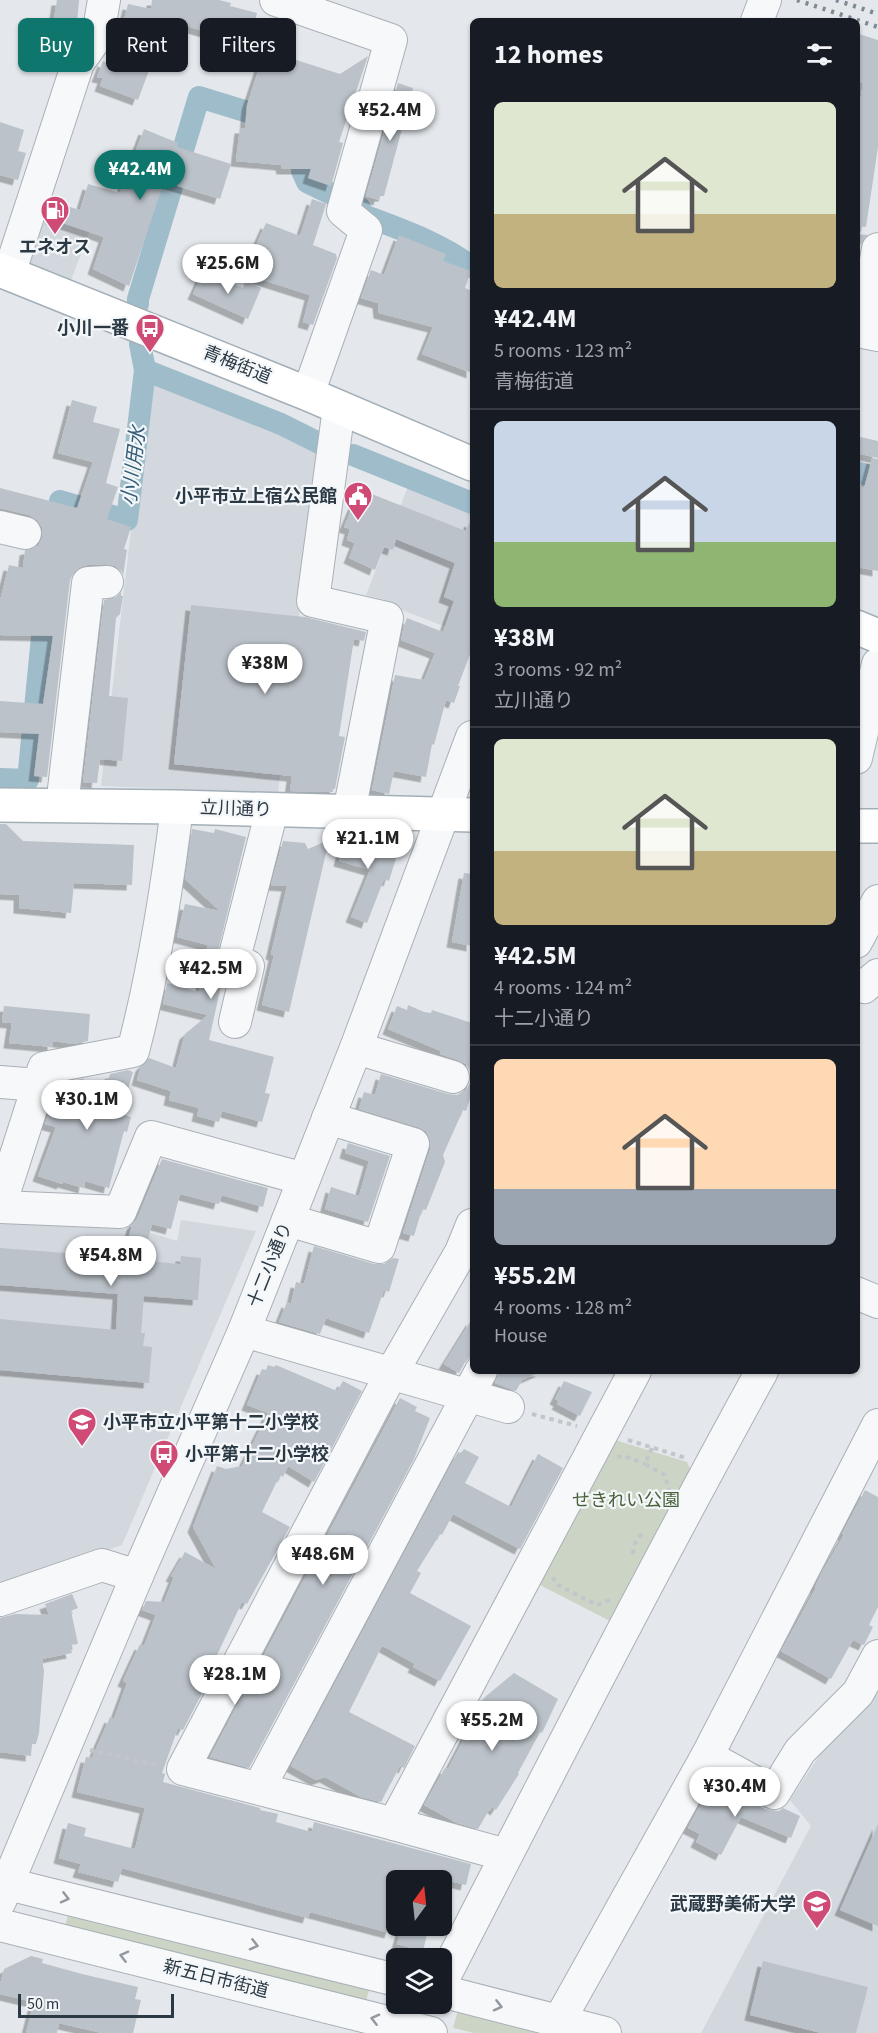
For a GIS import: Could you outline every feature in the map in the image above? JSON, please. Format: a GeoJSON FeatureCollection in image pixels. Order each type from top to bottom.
{"type":"FeatureCollection","features":[{"type":"Feature","properties":{"kind":"main road","name":"青梅街道"},"geometry":{"type":"LineString","coordinates":[[5,272],[308,394],[470,463]]}},
{"type":"Feature","properties":{"kind":"main road"},"geometry":{"type":"LineString","coordinates":[[860,629],[878,636]]}},
{"type":"Feature","properties":{"kind":"main road","name":"立川通り"},"geometry":{"type":"LineString","coordinates":[[0,805],[177,807],[458,815]]}},
{"type":"Feature","properties":{"kind":"main road"},"geometry":{"type":"LineString","coordinates":[[860,826],[878,826]]}},
{"type":"Feature","properties":{"kind":"street"},"geometry":{"type":"LineString","coordinates":[[5,272],[78,63],[98,34],[104,0]]}},
{"type":"Feature","properties":{"kind":"street"},"geometry":{"type":"LineString","coordinates":[[276,0],[391,40],[346,202],[366,230],[308,394]]}},
{"type":"Feature","properties":{"kind":"street"},"geometry":{"type":"LineString","coordinates":[[758,18],[765,0]]}},
{"type":"Feature","properties":{"kind":"street"},"geometry":{"type":"LineString","coordinates":[[878,249],[863,332],[878,335]]}},
{"type":"Feature","properties":{"kind":"street"},"geometry":{"type":"LineString","coordinates":[[339,408],[313,601],[387,618],[349,812]]}},
{"type":"Feature","properties":{"kind":"street"},"geometry":{"type":"LineString","coordinates":[[62,806],[88,583],[107,582]]}},
{"type":"Feature","properties":{"kind":"street"},"geometry":{"type":"LineString","coordinates":[[860,741],[878,664]]}},
{"type":"Feature","properties":{"kind":"street","name":"十二小通り"},"geometry":{"type":"LineString","coordinates":[[4,1893],[243,1331],[356,1047],[458,815],[470,748]]}},
{"type":"Feature","properties":{"kind":"street"},"geometry":{"type":"LineString","coordinates":[[177,807],[175,888],[133,1051],[44,1068],[38,1086],[11,1134],[0,1206],[120,1212],[151,1137],[304,1179]]}},
{"type":"Feature","properties":{"kind":"street"},"geometry":{"type":"LineString","coordinates":[[235,1022],[248,966],[233,963],[272,810]]}},
{"type":"Feature","properties":{"kind":"street"},"geometry":{"type":"LineString","coordinates":[[860,935],[878,901]]}},
{"type":"Feature","properties":{"kind":"street"},"geometry":{"type":"LineString","coordinates":[[860,986],[864,987],[878,975]]}},
{"type":"Feature","properties":{"kind":"street"},"geometry":{"type":"LineString","coordinates":[[356,1047],[453,1077]]}},
{"type":"Feature","properties":{"kind":"street"},"geometry":{"type":"LineString","coordinates":[[0,1082],[38,1086]]}},
{"type":"Feature","properties":{"kind":"street"},"geometry":{"type":"LineString","coordinates":[[288,1220],[379,1247],[413,1144],[328,1118]]}},
{"type":"Feature","properties":{"kind":"street"},"geometry":{"type":"LineString","coordinates":[[470,1230],[461,1252],[391,1374],[183,1769],[506,1855]]}},
{"type":"Feature","properties":{"kind":"street"},"geometry":{"type":"LineString","coordinates":[[860,1295],[878,1302]]}},
{"type":"Feature","properties":{"kind":"street"},"geometry":{"type":"LineString","coordinates":[[243,1331],[391,1374],[474,1384],[508,1407]]}},
{"type":"Feature","properties":{"kind":"street"},"geometry":{"type":"LineString","coordinates":[[394,1824],[605,1446],[634,1374]]}},
{"type":"Feature","properties":{"kind":"street"},"geometry":{"type":"LineString","coordinates":[[452,1961],[710,1466],[760,1374]]}},
{"type":"Feature","properties":{"kind":"street"},"geometry":{"type":"LineString","coordinates":[[259,1788],[474,1384]]}},
{"type":"Feature","properties":{"kind":"street"},"geometry":{"type":"LineString","coordinates":[[559,2021],[707,1756],[878,1425]]}},
{"type":"Feature","properties":{"kind":"street"},"geometry":{"type":"LineString","coordinates":[[0,1600],[102,1565],[137,1576]]}},
{"type":"Feature","properties":{"kind":"street"},"geometry":{"type":"LineString","coordinates":[[707,1756],[774,1792],[800,1751],[858,1693],[878,1656]]}},
{"type":"Feature","properties":{"kind":"street"},"geometry":{"type":"LineString","coordinates":[[4,1893],[386,1978]]}},
{"type":"Feature","properties":{"kind":"street","name":"新五日市街道"},"geometry":{"type":"LineString","coordinates":[[0,1925],[424,2025]]}},
{"type":"Feature","properties":{"kind":"street"},"geometry":{"type":"LineString","coordinates":[[452,1994],[605,2033]]}},
{"type":"Feature","properties":{"kind":"path"},"geometry":{"type":"LineString","coordinates":[[508,1407],[645,1464],[665,1475],[669,1492]]}},
{"type":"Feature","properties":{"kind":"path"},"geometry":{"type":"LineString","coordinates":[[605,1446],[652,1448],[710,1466]]}},
{"type":"Feature","properties":{"kind":"path"},"geometry":{"type":"LineString","coordinates":[[645,1464],[652,1448]]}},
{"type":"Feature","properties":{"kind":"path"},"geometry":{"type":"LineString","coordinates":[[633,1557],[633,1548],[639,1536],[650,1529]]}},
{"type":"Feature","properties":{"kind":"path"},"geometry":{"type":"LineString","coordinates":[[549,1567],[556,1584],[597,1605],[610,1600],[615,1592]]}},
{"type":"Feature","properties":{"kind":"path"},"geometry":{"type":"LineString","coordinates":[[86,1749],[168,1768],[183,1769]]}},
{"type":"Feature","properties":{"kind":"shaded area"},"geometry":{"type":"Polygon","coordinates":[[[40,199],[94,220],[71,280],[27,264],[40,199]]]}},
{"type":"Feature","properties":{"kind":"shaded area"},"geometry":{"type":"Polygon","coordinates":[[[149,376],[319,449],[278,793],[101,786],[149,376]]]}},
{"type":"Feature","properties":{"kind":"shaded area"},"geometry":{"type":"Polygon","coordinates":[[[409,484],[470,509],[470,636],[389,605],[386,600],[366,595],[409,484]]]}},
{"type":"Feature","properties":{"kind":"shaded area","name":"小平市立小平第十二小学校"},"geometry":{"type":"Polygon","coordinates":[[[181,1220],[256,1231],[122,1545],[0,1587],[0,1221],[115,1222],[177,1241],[181,1220]]]}},
{"type":"Feature","properties":{"kind":"shaded area","name":"武蔵野美術大学"},"geometry":{"type":"Polygon","coordinates":[[[878,1678],[878,2033],[701,2033],[811,1826],[790,1800],[829,1741],[878,1678]]]}},
{"type":"Feature","properties":{"kind":"green space","name":"せきれい公園"},"geometry":{"type":"Polygon","coordinates":[[[615,1440],[687,1462],[691,1471],[610,1621],[534,1582],[615,1440]]]}},
{"type":"Feature","properties":{"kind":"green space"},"geometry":{"type":"Polygon","coordinates":[[[70,1908],[371,1983],[365,2005],[64,1930],[70,1908]]]}},
{"type":"Feature","properties":{"kind":"green space"},"geometry":{"type":"Polygon","coordinates":[[[459,2006],[568,2033],[474,2033],[453,2028],[459,2006]]]}},
{"type":"Feature","properties":{"kind":"building"},"geometry":{"type":"Polygon","coordinates":[[[57,0],[79,0],[77,18],[54,18],[57,0]]]}},
{"type":"Feature","properties":{"kind":"building"},"geometry":{"type":"Polygon","coordinates":[[[152,0],[219,0],[231,3],[230,6],[257,13],[256,18],[200,18],[200,30],[188,26],[188,18],[125,18],[128,4],[151,9],[152,0]]]}},
{"type":"Feature","properties":{"kind":"building"},"geometry":{"type":"Polygon","coordinates":[[[860,34],[878,40],[878,147],[866,227],[860,226],[860,102],[863,83],[860,83],[860,34]]]}},
{"type":"Feature","properties":{"kind":"building"},"geometry":{"type":"Polygon","coordinates":[[[368,56],[339,142],[343,143],[331,186],[308,178],[311,169],[282,169],[281,165],[236,161],[240,128],[245,128],[247,105],[258,72],[296,72],[296,60],[340,74],[368,56]]]}},
{"type":"Feature","properties":{"kind":"building"},"geometry":{"type":"Polygon","coordinates":[[[103,61],[106,62],[106,72],[148,72],[138,100],[100,86],[103,78],[97,77],[103,61]]]}},
{"type":"Feature","properties":{"kind":"building"},"geometry":{"type":"Polygon","coordinates":[[[398,83],[413,88],[384,196],[380,196],[379,200],[366,196],[398,83]]]}},
{"type":"Feature","properties":{"kind":"building"},"geometry":{"type":"Polygon","coordinates":[[[0,122],[24,130],[18,151],[26,153],[18,180],[0,175],[0,122]]]}},
{"type":"Feature","properties":{"kind":"building"},"geometry":{"type":"Polygon","coordinates":[[[144,129],[178,143],[177,147],[231,164],[220,199],[164,182],[129,286],[93,269],[104,237],[51,219],[56,203],[80,210],[88,184],[120,193],[144,129]]]}},
{"type":"Feature","properties":{"kind":"building"},"geometry":{"type":"Polygon","coordinates":[[[312,199],[326,204],[313,245],[336,254],[337,258],[313,325],[303,322],[310,295],[253,277],[263,247],[257,243],[266,223],[300,236],[312,199]]]}},
{"type":"Feature","properties":{"kind":"building"},"geometry":{"type":"Polygon","coordinates":[[[860,234],[868,235],[860,245],[860,234]]]}},
{"type":"Feature","properties":{"kind":"building"},"geometry":{"type":"Polygon","coordinates":[[[399,235],[446,254],[443,261],[470,271],[465,288],[470,290],[470,372],[422,354],[433,327],[379,313],[378,303],[361,298],[371,270],[384,275],[399,235]]]}},
{"type":"Feature","properties":{"kind":"building"},"geometry":{"type":"Polygon","coordinates":[[[203,272],[243,288],[245,281],[261,288],[248,319],[193,294],[203,272]]]}},
{"type":"Feature","properties":{"kind":"building"},"geometry":{"type":"Polygon","coordinates":[[[72,400],[97,407],[93,422],[120,429],[106,483],[118,487],[107,519],[131,527],[124,549],[127,550],[123,576],[115,566],[87,565],[79,568],[70,580],[47,777],[34,776],[39,734],[0,732],[0,701],[43,704],[53,636],[0,635],[0,601],[9,565],[23,568],[25,550],[38,546],[43,537],[42,527],[29,515],[0,508],[0,488],[77,508],[93,462],[58,453],[72,400]]]}},
{"type":"Feature","properties":{"kind":"building"},"geometry":{"type":"Polygon","coordinates":[[[860,437],[878,441],[878,458],[860,454],[860,437]]]}},
{"type":"Feature","properties":{"kind":"building"},"geometry":{"type":"Polygon","coordinates":[[[872,458],[878,459],[878,571],[860,568],[860,487],[864,488],[872,458]]]}},
{"type":"Feature","properties":{"kind":"building"},"geometry":{"type":"Polygon","coordinates":[[[364,491],[466,531],[470,521],[470,654],[454,703],[446,700],[434,745],[432,744],[426,777],[394,771],[389,794],[372,790],[395,675],[424,680],[435,653],[401,640],[404,626],[407,618],[443,632],[454,601],[444,597],[455,563],[396,539],[393,550],[384,547],[375,570],[349,558],[355,543],[347,540],[350,529],[344,527],[354,503],[360,503],[364,491]]]}},
{"type":"Feature","properties":{"kind":"building"},"geometry":{"type":"Polygon","coordinates":[[[121,592],[123,596],[120,614],[116,618],[109,696],[128,698],[122,761],[100,759],[97,783],[83,782],[104,600],[116,597],[121,592]]]}},
{"type":"Feature","properties":{"kind":"building"},"geometry":{"type":"Polygon","coordinates":[[[191,605],[305,617],[366,632],[364,641],[354,639],[339,736],[345,737],[333,792],[290,791],[292,776],[174,764],[191,605]]]}},
{"type":"Feature","properties":{"kind":"building"},"geometry":{"type":"Polygon","coordinates":[[[0,824],[6,824],[23,841],[134,845],[132,885],[74,883],[71,913],[19,908],[19,895],[0,894],[0,824]]]}},
{"type":"Feature","properties":{"kind":"building"},"geometry":{"type":"Polygon","coordinates":[[[192,829],[214,833],[215,829],[246,837],[216,959],[216,969],[223,977],[209,1040],[274,1057],[265,1093],[270,1094],[262,1122],[222,1111],[219,1122],[197,1116],[199,1108],[169,1100],[171,1091],[137,1080],[141,1066],[149,1058],[176,1068],[185,1034],[208,1015],[163,1004],[167,983],[199,992],[209,956],[205,956],[208,945],[177,937],[185,904],[220,911],[185,879],[192,829]]]}},
{"type":"Feature","properties":{"kind":"building"},"geometry":{"type":"Polygon","coordinates":[[[346,833],[382,843],[380,850],[397,855],[389,881],[384,879],[367,923],[351,917],[370,870],[339,861],[346,833]]]}},
{"type":"Feature","properties":{"kind":"building"},"geometry":{"type":"Polygon","coordinates":[[[329,840],[289,1012],[262,1005],[287,886],[271,885],[283,841],[305,843],[308,849],[329,840]]]}},
{"type":"Feature","properties":{"kind":"building"},"geometry":{"type":"Polygon","coordinates":[[[464,873],[470,874],[470,946],[452,942],[464,873]]]}},
{"type":"Feature","properties":{"kind":"building"},"geometry":{"type":"Polygon","coordinates":[[[408,1005],[424,1012],[431,1013],[432,1010],[470,1022],[470,1071],[466,1064],[440,1054],[441,1051],[388,1029],[397,1006],[407,1010],[408,1005]]]}},
{"type":"Feature","properties":{"kind":"building"},"geometry":{"type":"Polygon","coordinates":[[[4,1006],[90,1014],[88,1041],[74,1044],[53,1041],[53,1047],[9,1043],[12,1023],[2,1022],[4,1006]]]}},
{"type":"Feature","properties":{"kind":"building"},"geometry":{"type":"Polygon","coordinates":[[[128,1070],[133,1072],[121,1114],[131,1117],[127,1132],[124,1131],[109,1188],[85,1181],[84,1188],[38,1176],[56,1127],[45,1124],[58,1084],[82,1079],[106,1087],[110,1074],[128,1070]]]}},
{"type":"Feature","properties":{"kind":"building"},"geometry":{"type":"Polygon","coordinates":[[[381,1074],[448,1094],[457,1095],[466,1090],[470,1083],[470,1098],[466,1111],[463,1110],[443,1155],[445,1162],[426,1210],[422,1209],[414,1236],[403,1233],[430,1150],[430,1140],[426,1131],[418,1127],[359,1109],[364,1092],[375,1095],[381,1074]]]}},
{"type":"Feature","properties":{"kind":"building"},"geometry":{"type":"Polygon","coordinates":[[[348,1143],[390,1156],[368,1222],[325,1209],[331,1187],[359,1196],[369,1161],[345,1153],[348,1143]]]}},
{"type":"Feature","properties":{"kind":"building"},"geometry":{"type":"Polygon","coordinates":[[[162,1159],[268,1188],[263,1207],[222,1195],[219,1204],[180,1194],[171,1229],[152,1224],[146,1261],[180,1264],[181,1256],[201,1258],[198,1300],[144,1296],[141,1333],[145,1333],[143,1346],[152,1347],[149,1383],[0,1370],[0,1319],[116,1330],[118,1294],[0,1285],[0,1248],[117,1257],[118,1248],[126,1248],[132,1225],[137,1219],[162,1159]]]}},
{"type":"Feature","properties":{"kind":"building"},"geometry":{"type":"Polygon","coordinates":[[[314,1246],[374,1264],[384,1264],[393,1258],[399,1259],[389,1292],[384,1290],[369,1333],[326,1318],[320,1334],[279,1322],[287,1302],[291,1304],[296,1282],[304,1284],[314,1246]]]}},
{"type":"Feature","properties":{"kind":"building"},"geometry":{"type":"Polygon","coordinates":[[[470,1322],[470,1357],[459,1373],[444,1364],[470,1322]]]}},
{"type":"Feature","properties":{"kind":"building"},"geometry":{"type":"Polygon","coordinates":[[[268,1365],[274,1367],[276,1365],[337,1391],[343,1381],[362,1391],[314,1482],[288,1466],[283,1477],[280,1475],[262,1512],[290,1527],[247,1604],[242,1602],[217,1655],[219,1656],[208,1677],[210,1678],[183,1730],[178,1728],[162,1773],[165,1774],[163,1782],[278,1814],[276,1822],[308,1831],[312,1831],[314,1822],[471,1864],[466,1885],[452,1882],[452,1870],[386,1870],[386,1932],[310,1912],[308,1918],[122,1868],[118,1882],[78,1872],[81,1864],[59,1858],[68,1823],[86,1828],[84,1836],[135,1849],[145,1808],[77,1792],[86,1757],[92,1758],[110,1717],[114,1719],[127,1683],[123,1681],[140,1644],[144,1646],[156,1615],[142,1610],[146,1601],[164,1602],[174,1577],[171,1576],[185,1552],[216,1569],[193,1527],[217,1466],[226,1469],[242,1466],[268,1413],[247,1405],[262,1369],[266,1370],[268,1365]]]}},
{"type":"Feature","properties":{"kind":"building"},"geometry":{"type":"Polygon","coordinates":[[[498,1374],[535,1374],[522,1380],[516,1391],[495,1383],[498,1374]]]}},
{"type":"Feature","properties":{"kind":"building"},"geometry":{"type":"Polygon","coordinates":[[[564,1381],[592,1392],[580,1416],[557,1404],[559,1401],[555,1399],[564,1381]]]}},
{"type":"Feature","properties":{"kind":"building"},"geometry":{"type":"Polygon","coordinates":[[[400,1398],[417,1407],[415,1411],[430,1418],[414,1459],[249,1768],[210,1757],[400,1398]]]}},
{"type":"Feature","properties":{"kind":"building"},"geometry":{"type":"Polygon","coordinates":[[[464,1449],[479,1457],[465,1483],[511,1507],[538,1454],[563,1468],[520,1549],[453,1514],[442,1535],[440,1534],[417,1571],[421,1573],[410,1593],[471,1626],[440,1681],[413,1667],[415,1664],[383,1646],[381,1648],[349,1712],[415,1746],[404,1768],[400,1766],[381,1802],[361,1797],[325,1777],[316,1780],[291,1766],[458,1452],[461,1453],[464,1449]]]}},
{"type":"Feature","properties":{"kind":"building"},"geometry":{"type":"Polygon","coordinates":[[[865,1490],[878,1497],[878,1607],[869,1625],[873,1627],[864,1645],[853,1640],[831,1679],[781,1651],[844,1535],[842,1534],[865,1490]]]}},
{"type":"Feature","properties":{"kind":"building"},"geometry":{"type":"Polygon","coordinates":[[[72,1594],[78,1608],[71,1611],[78,1644],[70,1645],[72,1653],[42,1659],[44,1671],[39,1733],[36,1744],[32,1744],[31,1756],[0,1752],[0,1618],[15,1614],[49,1615],[45,1604],[72,1594]]]}},
{"type":"Feature","properties":{"kind":"building"},"geometry":{"type":"Polygon","coordinates":[[[514,1673],[558,1699],[542,1733],[540,1732],[519,1774],[496,1810],[492,1807],[489,1810],[478,1829],[457,1823],[424,1805],[445,1768],[448,1769],[468,1731],[466,1730],[485,1697],[514,1673]]]}},
{"type":"Feature","properties":{"kind":"building"},"geometry":{"type":"Polygon","coordinates":[[[714,1780],[765,1809],[779,1811],[783,1808],[800,1816],[791,1838],[741,1817],[721,1855],[696,1842],[700,1834],[688,1828],[714,1780]]]}},
{"type":"Feature","properties":{"kind":"building"},"geometry":{"type":"Polygon","coordinates":[[[878,1824],[878,1926],[840,1910],[878,1824]]]}},
{"type":"Feature","properties":{"kind":"building"},"geometry":{"type":"Polygon","coordinates":[[[399,1936],[427,1936],[424,1948],[397,1944],[399,1936]]]}},
{"type":"Feature","properties":{"kind":"building"},"geometry":{"type":"Polygon","coordinates":[[[31,1956],[43,1959],[42,1963],[138,1987],[135,1999],[141,2000],[133,2033],[102,2033],[59,2023],[57,2033],[26,2033],[34,2002],[0,1994],[0,1985],[4,1969],[31,1956]]]}},
{"type":"Feature","properties":{"kind":"building"},"geometry":{"type":"Polygon","coordinates":[[[763,1961],[868,1987],[856,2033],[821,2033],[750,2015],[763,1961]]]}},
{"type":"Feature","properties":{"kind":"waterway","name":"小川用水"},"geometry":{"type":"LineString","coordinates":[[138,304],[199,97],[274,120]]}},
{"type":"Feature","properties":{"kind":"waterway","name":"小川用水"},"geometry":{"type":"LineString","coordinates":[[305,139],[302,171],[307,182],[360,208],[363,215],[434,244],[470,266]]}},
{"type":"Feature","properties":{"kind":"waterway"},"geometry":{"type":"LineString","coordinates":[[140,344],[145,370]]}},
{"type":"Feature","properties":{"kind":"waterway","name":"小川用水"},"geometry":{"type":"LineString","coordinates":[[56,532],[60,501],[127,520],[145,370],[281,424],[323,445]]}},
{"type":"Feature","properties":{"kind":"waterway","name":"小川用水"},"geometry":{"type":"LineString","coordinates":[[353,455],[470,502]]}},
{"type":"Feature","properties":{"kind":"waterway"},"geometry":{"type":"LineString","coordinates":[[860,473],[878,478]]}},
{"type":"Feature","properties":{"kind":"waterway","name":"小川用水"},"geometry":{"type":"LineString","coordinates":[[0,779],[28,780],[45,606]]}},
{"type":"Feature","properties":{"kind":"railway"},"geometry":{"type":"LineString","coordinates":[[797,0],[851,18]]}},
{"type":"Feature","properties":{"kind":"railway"},"geometry":{"type":"LineString","coordinates":[[836,0],[878,14]]}},
{"type":"Feature","properties":{"kind":"railway"},"geometry":{"type":"LineString","coordinates":[[860,21],[878,27]]}},
{"type":"Feature","properties":{"kind":"place","name":"エネオス"},"geometry":{"type":"Point","coordinates":[55,236]}},
{"type":"Feature","properties":{"kind":"place","name":"小川一番"},"geometry":{"type":"Point","coordinates":[150,354]}},
{"type":"Feature","properties":{"kind":"place","name":"小平市立上宿公民館"},"geometry":{"type":"Point","coordinates":[358,522]}},
{"type":"Feature","properties":{"kind":"place","name":"小平市立小平第十二小学校"},"geometry":{"type":"Point","coordinates":[82,1448]}},
{"type":"Feature","properties":{"kind":"place","name":"小平第十二小学校"},"geometry":{"type":"Point","coordinates":[164,1480]}},
{"type":"Feature","properties":{"kind":"place","name":"武蔵野美術大学"},"geometry":{"type":"Point","coordinates":[817,1930]}}]}
